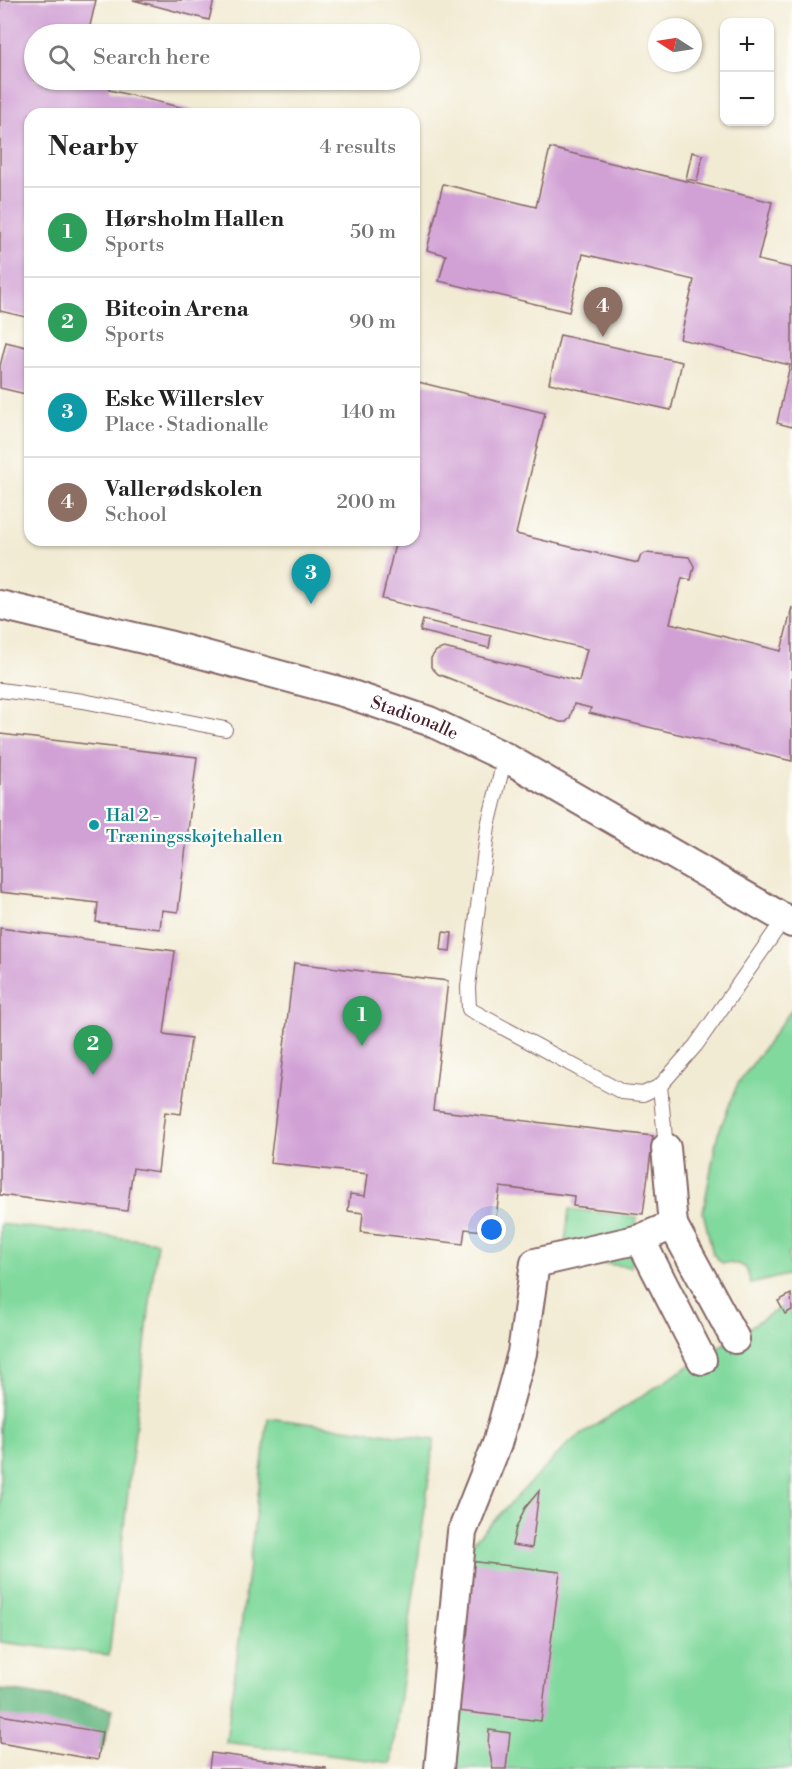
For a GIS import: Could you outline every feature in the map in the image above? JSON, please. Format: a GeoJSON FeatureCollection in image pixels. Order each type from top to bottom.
{"type":"FeatureCollection","features":[{"type":"Feature","properties":{"kind":"street","name":"Stadionalle"},"geometry":{"type":"LineString","coordinates":[[0,605],[160,643],[346,693],[429,721],[505,758],[788,921]]}},
{"type":"Feature","properties":{"kind":"street"},"geometry":{"type":"LineString","coordinates":[[666,1148],[673,1225],[735,1339]]}},
{"type":"Feature","properties":{"kind":"street"},"geometry":{"type":"LineString","coordinates":[[439,1769],[462,1532],[497,1444],[522,1353],[535,1263],[640,1239],[673,1225]]}},
{"type":"Feature","properties":{"kind":"street"},"geometry":{"type":"LineString","coordinates":[[640,1239],[702,1360]]}},
{"type":"Feature","properties":{"kind":"lane"},"geometry":{"type":"LineString","coordinates":[[0,690],[83,701],[225,729]]}},
{"type":"Feature","properties":{"kind":"lane"},"geometry":{"type":"LineString","coordinates":[[505,758],[488,826],[468,987],[469,1010],[622,1092],[643,1094],[660,1086],[696,1045],[788,921]]}},
{"type":"Feature","properties":{"kind":"lane"},"geometry":{"type":"LineString","coordinates":[[660,1086],[666,1148]]}},
{"type":"Feature","properties":{"kind":"green space"},"geometry":{"type":"Polygon","coordinates":[[[792,1009],[792,1250],[788,1254],[791,1274],[751,1284],[746,1268],[739,1264],[722,1263],[713,1254],[703,1212],[717,1137],[737,1085],[792,1009]]]}},
{"type":"Feature","properties":{"kind":"green space"},"geometry":{"type":"Polygon","coordinates":[[[569,1209],[637,1217],[631,1267],[563,1259],[569,1209]]]}},
{"type":"Feature","properties":{"kind":"green space"},"geometry":{"type":"Polygon","coordinates":[[[0,1224],[157,1242],[109,1655],[0,1642],[0,1224]]]}},
{"type":"Feature","properties":{"kind":"green space"},"geometry":{"type":"Polygon","coordinates":[[[792,1300],[792,1769],[458,1769],[444,1748],[465,1550],[570,1442],[792,1300]]]}},
{"type":"Feature","properties":{"kind":"green space"},"geometry":{"type":"Polygon","coordinates":[[[268,1418],[434,1440],[391,1763],[226,1742],[268,1418]]]}},
{"type":"Feature","properties":{"kind":"green space"},"geometry":{"type":"Polygon","coordinates":[[[0,1689],[75,1700],[113,1709],[102,1750],[0,1734],[0,1689]]]}},
{"type":"Feature","properties":{"kind":"building"},"geometry":{"type":"Polygon","coordinates":[[[0,0],[96,0],[90,24],[24,24],[24,90],[109,90],[183,108],[24,108],[24,317],[0,311],[0,0]]]}},
{"type":"Feature","properties":{"kind":"building"},"geometry":{"type":"Polygon","coordinates":[[[133,0],[214,0],[209,20],[133,0]]]}},
{"type":"Feature","properties":{"kind":"building"},"geometry":{"type":"Polygon","coordinates":[[[550,148],[772,202],[758,260],[792,268],[792,427],[777,423],[790,365],[680,339],[694,280],[583,254],[569,312],[439,281],[446,255],[427,250],[443,184],[536,207],[550,148]]]}},
{"type":"Feature","properties":{"kind":"building"},"geometry":{"type":"Polygon","coordinates":[[[692,152],[703,155],[697,181],[686,179],[692,152]]]}},
{"type":"Feature","properties":{"kind":"building"},"geometry":{"type":"Polygon","coordinates":[[[560,335],[682,362],[671,410],[549,383],[560,335]]]}},
{"type":"Feature","properties":{"kind":"building"},"geometry":{"type":"Polygon","coordinates":[[[6,342],[24,346],[24,394],[0,388],[0,366],[6,342]]]}},
{"type":"Feature","properties":{"kind":"building"},"geometry":{"type":"Polygon","coordinates":[[[420,382],[545,413],[516,534],[638,563],[641,555],[646,553],[689,557],[694,566],[691,580],[682,578],[670,623],[781,651],[792,607],[792,761],[589,713],[591,708],[574,704],[570,718],[566,722],[560,722],[438,674],[431,667],[431,658],[436,651],[444,648],[579,681],[587,649],[382,599],[395,546],[420,546],[420,382]]]}},
{"type":"Feature","properties":{"kind":"building"},"geometry":{"type":"Polygon","coordinates":[[[423,620],[491,636],[489,648],[420,631],[423,620]]]}},
{"type":"Feature","properties":{"kind":"building","name":"Hal 2 - Træningsskøjtehallen"},"geometry":{"type":"Polygon","coordinates":[[[0,734],[197,757],[178,912],[162,910],[160,929],[96,922],[98,903],[0,892],[0,734]]]}},
{"type":"Feature","properties":{"kind":"building"},"geometry":{"type":"Polygon","coordinates":[[[0,928],[175,951],[164,1034],[191,1038],[181,1114],[165,1112],[158,1172],[133,1168],[127,1211],[0,1195],[0,928]]]}},
{"type":"Feature","properties":{"kind":"building"},"geometry":{"type":"Polygon","coordinates":[[[443,932],[452,933],[450,951],[441,950],[443,932]]]}},
{"type":"Feature","properties":{"kind":"building"},"geometry":{"type":"Polygon","coordinates":[[[294,963],[448,981],[433,1110],[653,1136],[643,1214],[573,1206],[574,1196],[500,1187],[494,1232],[465,1229],[463,1244],[361,1232],[363,1213],[348,1211],[350,1194],[365,1196],[368,1174],[270,1163],[294,963]]]}},
{"type":"Feature","properties":{"kind":"building"},"geometry":{"type":"Polygon","coordinates":[[[791,1294],[792,1310],[785,1314],[778,1301],[791,1294]]]}},
{"type":"Feature","properties":{"kind":"building"},"geometry":{"type":"Polygon","coordinates":[[[539,1491],[532,1548],[512,1545],[516,1528],[525,1508],[539,1491]]]}},
{"type":"Feature","properties":{"kind":"building"},"geometry":{"type":"Polygon","coordinates":[[[469,1561],[560,1572],[541,1721],[450,1710],[469,1561]]]}},
{"type":"Feature","properties":{"kind":"building"},"geometry":{"type":"Polygon","coordinates":[[[0,1715],[102,1732],[98,1760],[0,1743],[0,1715]]]}},
{"type":"Feature","properties":{"kind":"building"},"geometry":{"type":"Polygon","coordinates":[[[489,1730],[510,1733],[506,1769],[493,1769],[488,1745],[489,1730]]]}},
{"type":"Feature","properties":{"kind":"building"},"geometry":{"type":"Polygon","coordinates":[[[211,1753],[326,1768],[326,1769],[209,1769],[211,1753]]]}},
{"type":"Feature","properties":{"kind":"place","name":"Vallerødskolen"},"geometry":{"type":"Point","coordinates":[603,337]}},
{"type":"Feature","properties":{"kind":"place","name":"Eske Willerslev"},"geometry":{"type":"Point","coordinates":[311,604]}},
{"type":"Feature","properties":{"kind":"place","name":"Hal 2 - Træningsskøjtehallen"},"geometry":{"type":"Point","coordinates":[94,825]}},
{"type":"Feature","properties":{"kind":"place","name":"Hørsholm Hallen"},"geometry":{"type":"Point","coordinates":[362,1046]}},
{"type":"Feature","properties":{"kind":"place","name":"Bitcoin Arena"},"geometry":{"type":"Point","coordinates":[93,1075]}}]}
